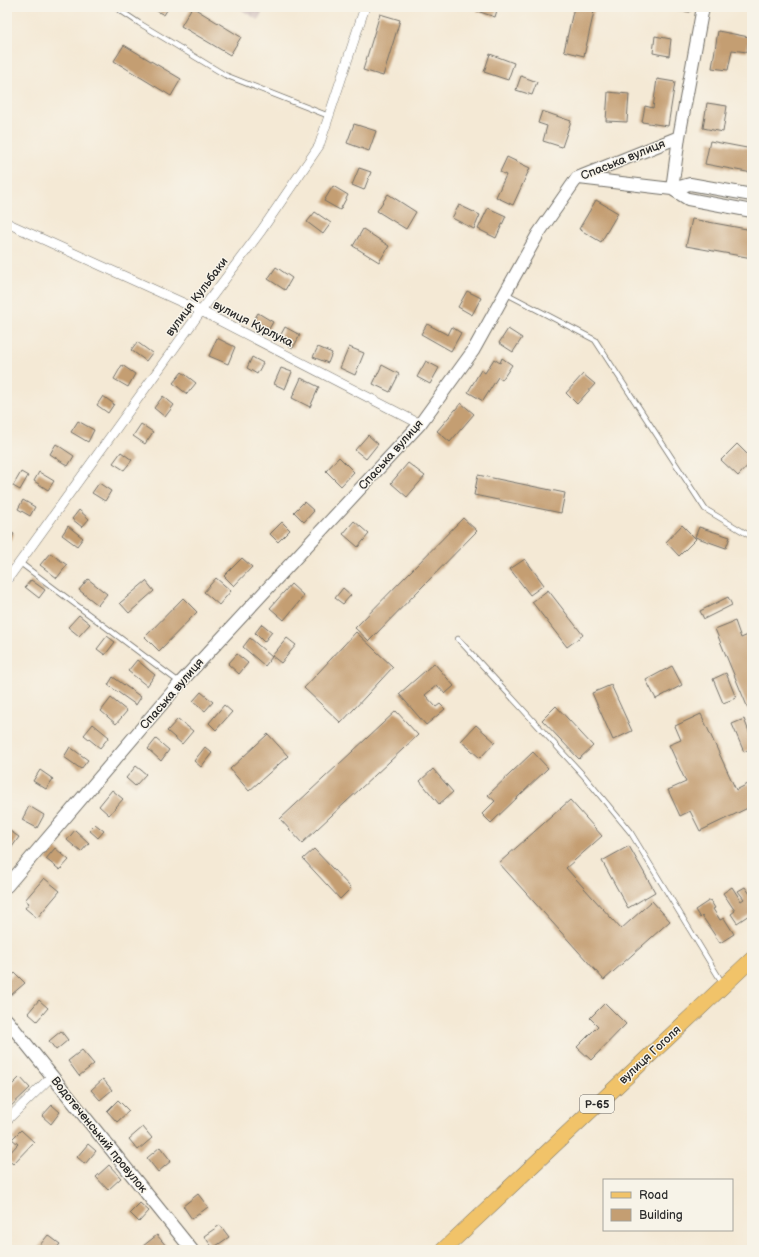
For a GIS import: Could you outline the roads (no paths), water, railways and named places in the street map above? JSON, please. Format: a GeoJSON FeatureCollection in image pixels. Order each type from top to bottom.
{"type":"FeatureCollection","features":[{"type":"Feature","properties":{"kind":"main road","name":"вулиця Гоголя"},"geometry":{"type":"LineString","coordinates":[[443,1250],[752,959]]}},
{"type":"Feature","properties":{"kind":"street","name":"вулиця Кульбаки"},"geometry":{"type":"LineString","coordinates":[[7,580],[201,311],[262,231],[319,146],[365,7]]}},
{"type":"Feature","properties":{"kind":"street","name":"Спаська вулиця"},"geometry":{"type":"LineString","coordinates":[[7,886],[180,683],[420,424],[473,352],[538,234],[577,178],[679,137],[703,7]]}},
{"type":"Feature","properties":{"kind":"street"},"geometry":{"type":"LineString","coordinates":[[672,188],[679,137]]}},
{"type":"Feature","properties":{"kind":"street"},"geometry":{"type":"LineString","coordinates":[[577,178],[672,188],[690,184],[752,195]]}},
{"type":"Feature","properties":{"kind":"street"},"geometry":{"type":"LineString","coordinates":[[672,188],[688,199],[752,211]]}},
{"type":"Feature","properties":{"kind":"street","name":"вулиця Курлука"},"geometry":{"type":"LineString","coordinates":[[7,222],[201,311],[420,424]]}},
{"type":"Feature","properties":{"kind":"street","name":"Водотеченський провулок"},"geometry":{"type":"LineString","coordinates":[[7,1020],[187,1248]]}},
{"type":"Feature","properties":{"kind":"street"},"geometry":{"type":"LineString","coordinates":[[7,1120],[52,1076]]}},
{"type":"Feature","properties":{"kind":"lane"},"geometry":{"type":"LineString","coordinates":[[115,7],[225,75],[329,116]]}},
{"type":"Feature","properties":{"kind":"lane"},"geometry":{"type":"LineString","coordinates":[[505,293],[595,340],[705,509],[752,536]]}},
{"type":"Feature","properties":{"kind":"lane"},"geometry":{"type":"LineString","coordinates":[[19,562],[180,683]]}},
{"type":"Feature","properties":{"kind":"lane"},"geometry":{"type":"LineString","coordinates":[[458,639],[584,776],[631,833],[724,985]]}}]}
